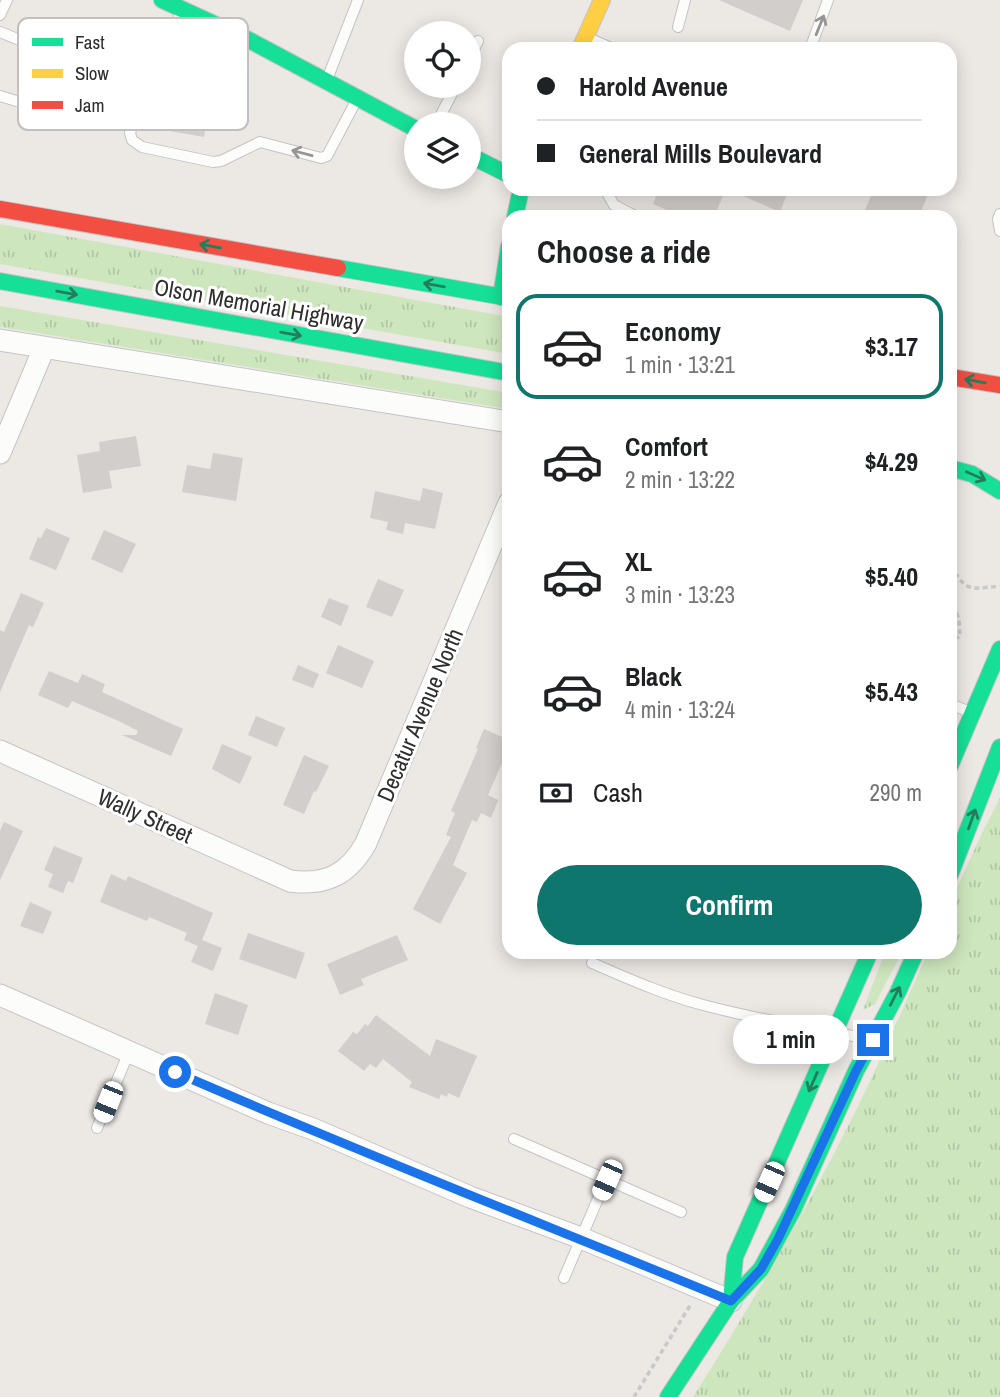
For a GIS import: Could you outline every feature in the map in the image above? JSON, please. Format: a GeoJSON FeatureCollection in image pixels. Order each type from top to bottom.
{"type":"FeatureCollection","features":[{"type":"Feature","properties":{"kind":"main road"},"geometry":{"type":"LineString","coordinates":[[162,0],[201,18]]}},
{"type":"Feature","properties":{"kind":"main road"},"geometry":{"type":"LineString","coordinates":[[583,42],[601,0]]}},
{"type":"Feature","properties":{"kind":"main road"},"geometry":{"type":"LineString","coordinates":[[248,41],[404,122]]}},
{"type":"Feature","properties":{"kind":"main road"},"geometry":{"type":"LineString","coordinates":[[481,161],[502,171]]}},
{"type":"Feature","properties":{"kind":"main road"},"geometry":{"type":"LineString","coordinates":[[0,209],[502,297]]}},
{"type":"Feature","properties":{"kind":"main road","name":"Olson Memorial Highway"},"geometry":{"type":"LineString","coordinates":[[0,281],[502,372]]}},
{"type":"Feature","properties":{"kind":"main road"},"geometry":{"type":"LineString","coordinates":[[957,378],[1000,385]]}},
{"type":"Feature","properties":{"kind":"main road"},"geometry":{"type":"LineString","coordinates":[[957,470],[972,474],[1000,491]]}},
{"type":"Feature","properties":{"kind":"main road"},"geometry":{"type":"LineString","coordinates":[[957,749],[1000,649]]}},
{"type":"Feature","properties":{"kind":"main road"},"geometry":{"type":"LineString","coordinates":[[957,857],[1000,747]]}},
{"type":"Feature","properties":{"kind":"main road"},"geometry":{"type":"LineString","coordinates":[[731,1301],[736,1257],[867,959]]}},
{"type":"Feature","properties":{"kind":"main road"},"geometry":{"type":"LineString","coordinates":[[668,1397],[731,1301],[761,1269],[778,1239],[856,1071],[913,959]]}},
{"type":"Feature","properties":{"kind":"street"},"geometry":{"type":"LineString","coordinates":[[0,340],[502,421]]}},
{"type":"Feature","properties":{"kind":"street"},"geometry":{"type":"LineString","coordinates":[[0,453],[44,348]]}},
{"type":"Feature","properties":{"kind":"street","name":"Decatur Avenue North"},"geometry":{"type":"LineString","coordinates":[[290,881],[320,882],[349,866],[359,856],[502,519]]}},
{"type":"Feature","properties":{"kind":"street","name":"Wally Street"},"geometry":{"type":"LineString","coordinates":[[0,751],[290,881]]}},
{"type":"Feature","properties":{"kind":"street"},"geometry":{"type":"LineString","coordinates":[[0,995],[470,1197],[581,1238],[731,1301]]}},
{"type":"Feature","properties":{"kind":"lane"},"geometry":{"type":"LineString","coordinates":[[0,15],[7,0]]}},
{"type":"Feature","properties":{"kind":"lane"},"geometry":{"type":"LineString","coordinates":[[327,80],[358,0]]}},
{"type":"Feature","properties":{"kind":"lane"},"geometry":{"type":"LineString","coordinates":[[813,42],[828,0]]}},
{"type":"Feature","properties":{"kind":"lane"},"geometry":{"type":"LineString","coordinates":[[677,27],[687,1]]}},
{"type":"Feature","properties":{"kind":"lane"},"geometry":{"type":"LineString","coordinates":[[179,18],[181,8]]}},
{"type":"Feature","properties":{"kind":"lane"},"geometry":{"type":"LineString","coordinates":[[0,32],[18,39]]}},
{"type":"Feature","properties":{"kind":"lane"},"geometry":{"type":"LineString","coordinates":[[0,96],[18,101]]}},
{"type":"Feature","properties":{"kind":"lane"},"geometry":{"type":"LineString","coordinates":[[131,130],[131,140],[142,147],[213,162],[221,161],[260,142],[321,158],[327,156],[358,97]]}},
{"type":"Feature","properties":{"kind":"lane"},"geometry":{"type":"LineString","coordinates":[[609,196],[614,205],[624,210]]}},
{"type":"Feature","properties":{"kind":"lane"},"geometry":{"type":"LineString","coordinates":[[1000,214],[1000,231]]}},
{"type":"Feature","properties":{"kind":"lane"},"geometry":{"type":"LineString","coordinates":[[957,707],[972,713]]}},
{"type":"Feature","properties":{"kind":"lane"},"geometry":{"type":"LineString","coordinates":[[592,963],[646,986],[705,1006],[873,1040]]}},
{"type":"Feature","properties":{"kind":"lane"},"geometry":{"type":"LineString","coordinates":[[97,1128],[129,1052]]}},
{"type":"Feature","properties":{"kind":"lane"},"geometry":{"type":"LineString","coordinates":[[514,1139],[681,1212]]}},
{"type":"Feature","properties":{"kind":"lane"},"geometry":{"type":"LineString","coordinates":[[564,1278],[607,1180]]}},
{"type":"Feature","properties":{"kind":"path"},"geometry":{"type":"LineString","coordinates":[[957,578],[968,587],[1000,586]]}},
{"type":"Feature","properties":{"kind":"path"},"geometry":{"type":"LineString","coordinates":[[957,614],[960,636],[957,637]]}},
{"type":"Feature","properties":{"kind":"green space"},"geometry":{"type":"Polygon","coordinates":[[[0,224],[502,316],[502,353],[0,264],[0,224]]]}},
{"type":"Feature","properties":{"kind":"green space"},"geometry":{"type":"Polygon","coordinates":[[[0,306],[502,392],[502,408],[0,327],[0,306]]]}},
{"type":"Feature","properties":{"kind":"green space"},"geometry":{"type":"Polygon","coordinates":[[[1000,798],[1000,1397],[693,1397],[809,1201],[851,1120],[925,959],[957,959],[957,888],[1000,798]]]}},
{"type":"Feature","properties":{"kind":"green space"},"geometry":{"type":"Polygon","coordinates":[[[882,959],[898,959],[875,1004],[863,1010],[882,959]]]}},
{"type":"Feature","properties":{"kind":"building"},"geometry":{"type":"Polygon","coordinates":[[[719,0],[803,0],[790,31],[719,0]]]}},
{"type":"Feature","properties":{"kind":"building"},"geometry":{"type":"Polygon","coordinates":[[[164,130],[205,130],[204,137],[164,130]]]}},
{"type":"Feature","properties":{"kind":"building"},"geometry":{"type":"Polygon","coordinates":[[[656,196],[723,196],[717,210],[667,210],[653,204],[656,196]]]}},
{"type":"Feature","properties":{"kind":"building"},"geometry":{"type":"Polygon","coordinates":[[[743,196],[786,196],[781,210],[743,196]]]}},
{"type":"Feature","properties":{"kind":"building"},"geometry":{"type":"Polygon","coordinates":[[[871,196],[927,196],[922,210],[865,210],[871,196]]]}},
{"type":"Feature","properties":{"kind":"building"},"geometry":{"type":"Polygon","coordinates":[[[136,436],[141,466],[109,471],[112,488],[83,493],[77,455],[100,451],[99,442],[136,436]]]}},
{"type":"Feature","properties":{"kind":"building"},"geometry":{"type":"Polygon","coordinates":[[[213,453],[243,458],[236,501],[182,492],[187,465],[210,469],[213,453]]]}},
{"type":"Feature","properties":{"kind":"building"},"geometry":{"type":"Polygon","coordinates":[[[423,488],[443,493],[435,529],[405,523],[403,534],[386,530],[388,522],[370,518],[375,491],[420,501],[423,488]]]}},
{"type":"Feature","properties":{"kind":"building"},"geometry":{"type":"Polygon","coordinates":[[[46,528],[70,538],[56,570],[29,559],[38,537],[41,538],[46,528]]]}},
{"type":"Feature","properties":{"kind":"building"},"geometry":{"type":"Polygon","coordinates":[[[104,530],[136,544],[122,573],[91,559],[104,530]]]}},
{"type":"Feature","properties":{"kind":"building"},"geometry":{"type":"Polygon","coordinates":[[[378,579],[404,590],[392,617],[366,607],[378,579]]]}},
{"type":"Feature","properties":{"kind":"building"},"geometry":{"type":"Polygon","coordinates":[[[21,593],[44,603],[33,627],[29,625],[0,692],[0,630],[4,632],[21,593]]]}},
{"type":"Feature","properties":{"kind":"building"},"geometry":{"type":"Polygon","coordinates":[[[329,598],[349,606],[341,626],[321,617],[329,598]]]}},
{"type":"Feature","properties":{"kind":"building"},"geometry":{"type":"Polygon","coordinates":[[[338,645],[374,661],[362,688],[326,673],[338,645]]]}},
{"type":"Feature","properties":{"kind":"building"},"geometry":{"type":"Polygon","coordinates":[[[298,665],[319,674],[313,688],[292,680],[298,665]]]}},
{"type":"Feature","properties":{"kind":"building"},"geometry":{"type":"Polygon","coordinates":[[[49,671],[78,683],[82,674],[105,684],[102,692],[183,729],[171,756],[122,735],[136,735],[138,731],[121,722],[72,701],[68,708],[38,695],[49,671]]]}},
{"type":"Feature","properties":{"kind":"building"},"geometry":{"type":"Polygon","coordinates":[[[256,716],[285,728],[277,747],[248,735],[256,716]]]}},
{"type":"Feature","properties":{"kind":"building"},"geometry":{"type":"Polygon","coordinates":[[[484,729],[502,737],[502,763],[488,795],[498,800],[491,818],[481,813],[477,822],[472,820],[453,865],[467,873],[440,924],[413,909],[451,837],[446,835],[455,813],[451,811],[478,749],[476,748],[484,729]]]}},
{"type":"Feature","properties":{"kind":"building"},"geometry":{"type":"Polygon","coordinates":[[[222,744],[252,757],[240,784],[212,769],[222,744]]]}},
{"type":"Feature","properties":{"kind":"building"},"geometry":{"type":"Polygon","coordinates":[[[304,755],[329,766],[304,814],[283,805],[304,755]]]}},
{"type":"Feature","properties":{"kind":"building"},"geometry":{"type":"Polygon","coordinates":[[[4,822],[23,831],[0,880],[0,831],[4,822]]]}},
{"type":"Feature","properties":{"kind":"building"},"geometry":{"type":"Polygon","coordinates":[[[54,846],[83,858],[73,883],[68,881],[63,893],[48,887],[53,874],[44,870],[54,846]]]}},
{"type":"Feature","properties":{"kind":"building"},"geometry":{"type":"Polygon","coordinates":[[[111,874],[126,881],[128,876],[213,913],[202,940],[222,948],[213,971],[191,962],[198,946],[184,940],[187,933],[149,917],[147,921],[100,902],[111,874]]]}},
{"type":"Feature","properties":{"kind":"building"},"geometry":{"type":"Polygon","coordinates":[[[30,902],[52,912],[43,934],[20,926],[30,902]]]}},
{"type":"Feature","properties":{"kind":"building"},"geometry":{"type":"Polygon","coordinates":[[[248,933],[305,953],[296,979],[239,959],[248,933]]]}},
{"type":"Feature","properties":{"kind":"building"},"geometry":{"type":"Polygon","coordinates":[[[397,935],[408,960],[361,979],[364,985],[340,995],[327,964],[397,935]]]}},
{"type":"Feature","properties":{"kind":"building"},"geometry":{"type":"Polygon","coordinates":[[[215,993],[248,1005],[238,1035],[205,1024],[215,993]]]}},
{"type":"Feature","properties":{"kind":"building"},"geometry":{"type":"Polygon","coordinates":[[[376,1015],[430,1056],[436,1039],[477,1056],[459,1098],[448,1093],[447,1097],[441,1094],[439,1099],[409,1087],[412,1082],[383,1059],[376,1068],[370,1064],[364,1071],[338,1051],[353,1032],[357,1034],[365,1024],[368,1026],[376,1015]]]}},
{"type":"Feature","properties":{"kind":"traffic: fast"},"geometry":{"type":"LineString","coordinates":[[162,0],[201,18]]}},
{"type":"Feature","properties":{"kind":"traffic: fast"},"geometry":{"type":"LineString","coordinates":[[248,40],[404,123]]}},
{"type":"Feature","properties":{"kind":"traffic: fast"},"geometry":{"type":"LineString","coordinates":[[481,161],[502,172]]}},
{"type":"Feature","properties":{"kind":"traffic: fast"},"geometry":{"type":"LineString","coordinates":[[516,210],[520,196]]}},
{"type":"Feature","properties":{"kind":"traffic: fast"},"geometry":{"type":"LineString","coordinates":[[338,268],[502,297]]}},
{"type":"Feature","properties":{"kind":"traffic: fast"},"geometry":{"type":"LineString","coordinates":[[0,281],[502,372]]}},
{"type":"Feature","properties":{"kind":"traffic: fast"},"geometry":{"type":"LineString","coordinates":[[501,297],[502,291]]}},
{"type":"Feature","properties":{"kind":"traffic: fast"},"geometry":{"type":"LineString","coordinates":[[957,470],[972,474],[1000,491]]}},
{"type":"Feature","properties":{"kind":"traffic: fast"},"geometry":{"type":"LineString","coordinates":[[957,750],[1000,649]]}},
{"type":"Feature","properties":{"kind":"traffic: fast"},"geometry":{"type":"LineString","coordinates":[[957,857],[1000,747]]}},
{"type":"Feature","properties":{"kind":"traffic: fast"},"geometry":{"type":"LineString","coordinates":[[731,1301],[735,1257],[867,959]]}},
{"type":"Feature","properties":{"kind":"traffic: fast"},"geometry":{"type":"LineString","coordinates":[[668,1397],[731,1301],[761,1269],[793,1210],[856,1071],[913,959]]}},
{"type":"Feature","properties":{"kind":"traffic: slow"},"geometry":{"type":"LineString","coordinates":[[583,42],[602,0]]}},
{"type":"Feature","properties":{"kind":"traffic: jam"},"geometry":{"type":"LineString","coordinates":[[0,209],[338,268]]}},
{"type":"Feature","properties":{"kind":"traffic: jam"},"geometry":{"type":"LineString","coordinates":[[957,378],[1000,385]]}},
{"type":"Feature","properties":{"kind":"route"},"geometry":{"type":"LineString","coordinates":[[175,1072],[470,1197],[581,1238],[731,1301],[761,1269],[778,1239],[873,1040]]}}]}
